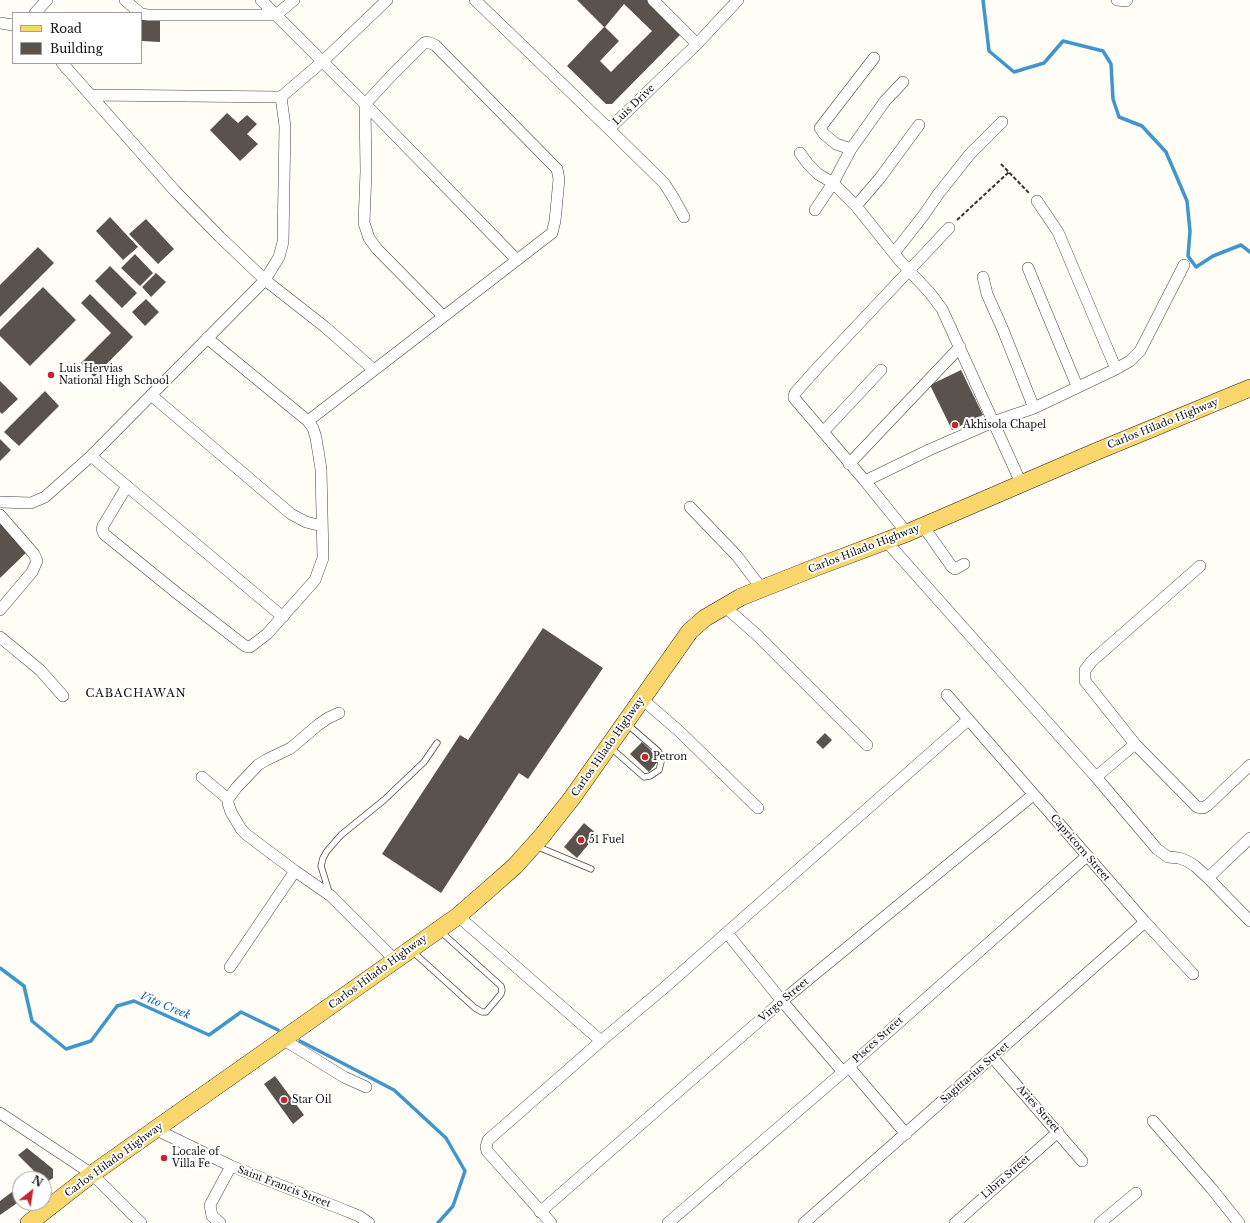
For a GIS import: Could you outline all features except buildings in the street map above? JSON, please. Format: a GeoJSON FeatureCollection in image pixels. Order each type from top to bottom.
{"type":"FeatureCollection","features":[{"type":"Feature","properties":{"kind":"main road","name":"Carlos Hilado Highway"},"geometry":{"type":"LineString","coordinates":[[34,1221],[92,1174],[157,1130],[458,916],[515,866],[572,798],[690,631],[705,618],[741,597],[907,533],[1021,483],[1250,388]]}},
{"type":"Feature","properties":{"kind":"street"},"geometry":{"type":"LineString","coordinates":[[36,12],[47,0]]}},
{"type":"Feature","properties":{"kind":"street"},"geometry":{"type":"LineString","coordinates":[[125,0],[139,12]]}},
{"type":"Feature","properties":{"kind":"street"},"geometry":{"type":"LineString","coordinates":[[261,0],[517,260]]}},
{"type":"Feature","properties":{"kind":"street"},"geometry":{"type":"LineString","coordinates":[[142,14],[148,15],[276,15],[294,0]]}},
{"type":"Feature","properties":{"kind":"street"},"geometry":{"type":"LineString","coordinates":[[91,96],[282,97],[322,62],[387,0]]}},
{"type":"Feature","properties":{"kind":"street","name":"Luis Drive"},"geometry":{"type":"LineString","coordinates":[[475,0],[609,129],[697,44],[738,0]]}},
{"type":"Feature","properties":{"kind":"street"},"geometry":{"type":"LineString","coordinates":[[653,0],[697,44]]}},
{"type":"Feature","properties":{"kind":"street"},"geometry":{"type":"LineString","coordinates":[[1117,0],[1127,0]]}},
{"type":"Feature","properties":{"kind":"street"},"geometry":{"type":"LineString","coordinates":[[0,24],[12,25]]}},
{"type":"Feature","properties":{"kind":"street"},"geometry":{"type":"LineString","coordinates":[[308,421],[549,236],[554,228],[558,173],[556,169],[435,45],[430,42],[424,43],[365,104],[366,171],[364,223],[369,238],[377,249],[443,316]]}},
{"type":"Feature","properties":{"kind":"street"},"geometry":{"type":"LineString","coordinates":[[851,149],[836,144],[824,134],[820,128],[874,58]]}},
{"type":"Feature","properties":{"kind":"street"},"geometry":{"type":"LineString","coordinates":[[63,64],[175,191],[220,238],[265,280],[325,327],[374,370]]}},
{"type":"Feature","properties":{"kind":"street"},"geometry":{"type":"LineString","coordinates":[[815,210],[833,183],[851,149],[885,101],[903,82]]}},
{"type":"Feature","properties":{"kind":"street"},"geometry":{"type":"LineString","coordinates":[[0,502],[31,504],[45,497],[91,456],[265,280],[279,257],[283,242],[285,126],[282,97]]}},
{"type":"Feature","properties":{"kind":"street"},"geometry":{"type":"LineString","coordinates":[[894,253],[970,154],[1002,122]]}},
{"type":"Feature","properties":{"kind":"street"},"geometry":{"type":"LineString","coordinates":[[856,206],[884,172],[919,125]]}},
{"type":"Feature","properties":{"kind":"street"},"geometry":{"type":"LineString","coordinates":[[609,129],[664,183],[684,217]]}},
{"type":"Feature","properties":{"kind":"street"},"geometry":{"type":"LineString","coordinates":[[800,153],[818,174],[833,183],[856,206],[908,270],[936,300],[942,309],[1021,483]]}},
{"type":"Feature","properties":{"kind":"street"},"geometry":{"type":"LineString","coordinates":[[1037,200],[1058,232],[1116,369]]}},
{"type":"Feature","properties":{"kind":"street"},"geometry":{"type":"LineString","coordinates":[[907,533],[794,398],[794,394],[908,270],[949,228]]}},
{"type":"Feature","properties":{"kind":"street"},"geometry":{"type":"LineString","coordinates":[[865,481],[929,450],[993,422],[1034,408],[1130,361],[1140,351],[1184,265]]}},
{"type":"Feature","properties":{"kind":"street"},"geometry":{"type":"LineString","coordinates":[[1028,268],[1078,386]]}},
{"type":"Feature","properties":{"kind":"street"},"geometry":{"type":"LineString","coordinates":[[983,277],[987,294],[1034,408]]}},
{"type":"Feature","properties":{"kind":"street"},"geometry":{"type":"LineString","coordinates":[[127,486],[103,526],[102,529],[104,534],[247,647],[250,647],[258,642],[283,617],[314,580],[323,558],[320,461],[313,428],[308,421],[207,338]]}},
{"type":"Feature","properties":{"kind":"street"},"geometry":{"type":"LineString","coordinates":[[849,464],[960,348]]}},
{"type":"Feature","properties":{"kind":"street"},"geometry":{"type":"LineString","coordinates":[[823,432],[881,370]]}},
{"type":"Feature","properties":{"kind":"street"},"geometry":{"type":"LineString","coordinates":[[151,396],[291,514],[306,522],[322,526]]}},
{"type":"Feature","properties":{"kind":"street"},"geometry":{"type":"LineString","coordinates":[[91,456],[283,617]]}},
{"type":"Feature","properties":{"kind":"street"},"geometry":{"type":"LineString","coordinates":[[690,507],[737,556],[762,589]]}},
{"type":"Feature","properties":{"kind":"street"},"geometry":{"type":"LineString","coordinates":[[0,515],[34,554],[37,561],[32,572],[0,610]]}},
{"type":"Feature","properties":{"kind":"street"},"geometry":{"type":"LineString","coordinates":[[923,526],[952,567],[955,569],[964,564]]}},
{"type":"Feature","properties":{"kind":"street"},"geometry":{"type":"LineString","coordinates":[[886,541],[1163,854],[1168,857],[1179,858],[1187,861],[1208,878],[1250,921]]}},
{"type":"Feature","properties":{"kind":"street"},"geometry":{"type":"LineString","coordinates":[[1200,566],[1092,661],[1085,670],[1085,681],[1135,744],[1193,805],[1200,808],[1208,806],[1250,765]]}},
{"type":"Feature","properties":{"kind":"street"},"geometry":{"type":"LineString","coordinates":[[724,606],[757,635],[867,745]]}},
{"type":"Feature","properties":{"kind":"street"},"geometry":{"type":"LineString","coordinates":[[0,637],[40,670],[63,696]]}},
{"type":"Feature","properties":{"kind":"street","name":"Capricorn Street"},"geometry":{"type":"LineString","coordinates":[[947,695],[1033,795],[1192,974]]}},
{"type":"Feature","properties":{"kind":"street"},"geometry":{"type":"LineString","coordinates":[[642,699],[690,741],[758,808]]}},
{"type":"Feature","properties":{"kind":"street"},"geometry":{"type":"LineString","coordinates":[[339,713],[318,725],[291,748],[258,765],[237,787],[228,799],[228,803],[231,812],[241,829],[247,835],[295,872],[331,896],[395,960]]}},
{"type":"Feature","properties":{"kind":"street"},"geometry":{"type":"LineString","coordinates":[[550,1223],[487,1151],[486,1143],[968,720]]}},
{"type":"Feature","properties":{"kind":"street"},"geometry":{"type":"LineString","coordinates":[[1096,777],[1135,744]]}},
{"type":"Feature","properties":{"kind":"street"},"geometry":{"type":"LineString","coordinates":[[202,777],[228,799]]}},
{"type":"Feature","properties":{"kind":"street","name":"Virgo Street"},"geometry":{"type":"LineString","coordinates":[[540,1212],[782,1001],[1033,795]]}},
{"type":"Feature","properties":{"kind":"street"},"geometry":{"type":"LineString","coordinates":[[1208,878],[1250,838]]}},
{"type":"Feature","properties":{"kind":"street","name":"Pisces Street"},"geometry":{"type":"LineString","coordinates":[[668,1223],[846,1069],[1087,856]]}},
{"type":"Feature","properties":{"kind":"street"},"geometry":{"type":"LineString","coordinates":[[230,967],[295,872]]}},
{"type":"Feature","properties":{"kind":"street"},"geometry":{"type":"LineString","coordinates":[[458,916],[601,1041]]}},
{"type":"Feature","properties":{"kind":"street","name":"Sagittarius Street"},"geometry":{"type":"LineString","coordinates":[[804,1223],[993,1058],[1145,922]]}},
{"type":"Feature","properties":{"kind":"street"},"geometry":{"type":"LineString","coordinates":[[727,933],[782,1001],[906,1134]]}},
{"type":"Feature","properties":{"kind":"street"},"geometry":{"type":"LineString","coordinates":[[284,1040],[344,1076],[366,1087]]}},
{"type":"Feature","properties":{"kind":"street","name":"Aries Street"},"geometry":{"type":"LineString","coordinates":[[993,1058],[1058,1132],[1082,1162]]}},
{"type":"Feature","properties":{"kind":"street"},"geometry":{"type":"LineString","coordinates":[[0,1113],[92,1174],[140,1223]]}},
{"type":"Feature","properties":{"kind":"street"},"geometry":{"type":"LineString","coordinates":[[1153,1121],[1212,1189],[1239,1223]]}},
{"type":"Feature","properties":{"kind":"street","name":"Saint Francis Street"},"geometry":{"type":"LineString","coordinates":[[157,1130],[230,1166],[359,1216],[369,1223]]}},
{"type":"Feature","properties":{"kind":"street","name":"Libra Street"},"geometry":{"type":"LineString","coordinates":[[955,1223],[1058,1132]]}},
{"type":"Feature","properties":{"kind":"street"},"geometry":{"type":"LineString","coordinates":[[220,1223],[212,1216],[210,1205],[230,1166]]}},
{"type":"Feature","properties":{"kind":"street"},"geometry":{"type":"LineString","coordinates":[[1100,1223],[1136,1193]]}},
{"type":"Feature","properties":{"kind":"lane"},"geometry":{"type":"LineString","coordinates":[[609,746],[644,777],[650,776],[658,770],[662,758],[658,751],[625,722]]}},
{"type":"Feature","properties":{"kind":"lane"},"geometry":{"type":"LineString","coordinates":[[331,896],[321,866],[327,851],[341,835],[384,800],[424,762],[437,743]]}},
{"type":"Feature","properties":{"kind":"lane"},"geometry":{"type":"LineString","coordinates":[[534,845],[591,869]]}},
{"type":"Feature","properties":{"kind":"lane"},"geometry":{"type":"LineString","coordinates":[[410,949],[475,1008],[482,1012],[486,1012],[501,994],[501,986],[438,930]]}},
{"type":"Feature","properties":{"kind":"path"},"geometry":{"type":"LineString","coordinates":[[1001,164],[1037,200]]}},
{"type":"Feature","properties":{"kind":"path"},"geometry":{"type":"LineString","coordinates":[[949,228],[1009,172]]}},
{"type":"Feature","properties":{"kind":"waterway"},"geometry":{"type":"LineString","coordinates":[[983,0],[989,51],[1014,72],[1044,63],[1063,41],[1103,51],[1111,64],[1113,99],[1119,117],[1142,126],[1166,152],[1187,201],[1190,231],[1188,256],[1196,267],[1213,256],[1241,245],[1250,252]]}},
{"type":"Feature","properties":{"kind":"waterway","name":"Vito Creek"},"geometry":{"type":"LineString","coordinates":[[0,968],[24,986],[32,1021],[66,1049],[91,1041],[117,1006],[134,1001],[209,1035],[241,1012],[278,1030]]}},
{"type":"Feature","properties":{"kind":"waterway","name":"Vito Creek"},"geometry":{"type":"LineString","coordinates":[[300,1041],[394,1090],[446,1138],[465,1171],[453,1206],[438,1223]]}},
{"type":"Feature","properties":{"kind":"place","name":"Luis Hervias National High School"},"geometry":{"type":"Point","coordinates":[51,375]}},
{"type":"Feature","properties":{"kind":"place","name":"Akhisola Chapel"},"geometry":{"type":"Point","coordinates":[955,425]}},
{"type":"Feature","properties":{"kind":"place","name":"Petron"},"geometry":{"type":"Point","coordinates":[645,757]}},
{"type":"Feature","properties":{"kind":"place","name":"51 Fuel"},"geometry":{"type":"Point","coordinates":[581,840]}},
{"type":"Feature","properties":{"kind":"place","name":"Star Oil"},"geometry":{"type":"Point","coordinates":[284,1100]}},
{"type":"Feature","properties":{"kind":"place","name":"Locale of Villa Fe"},"geometry":{"type":"Point","coordinates":[164,1158]}},
{"type":"Feature","properties":{"kind":"district","name":"CABACHAWAN"},"geometry":{"type":"Point","coordinates":[136,694]}}]}
